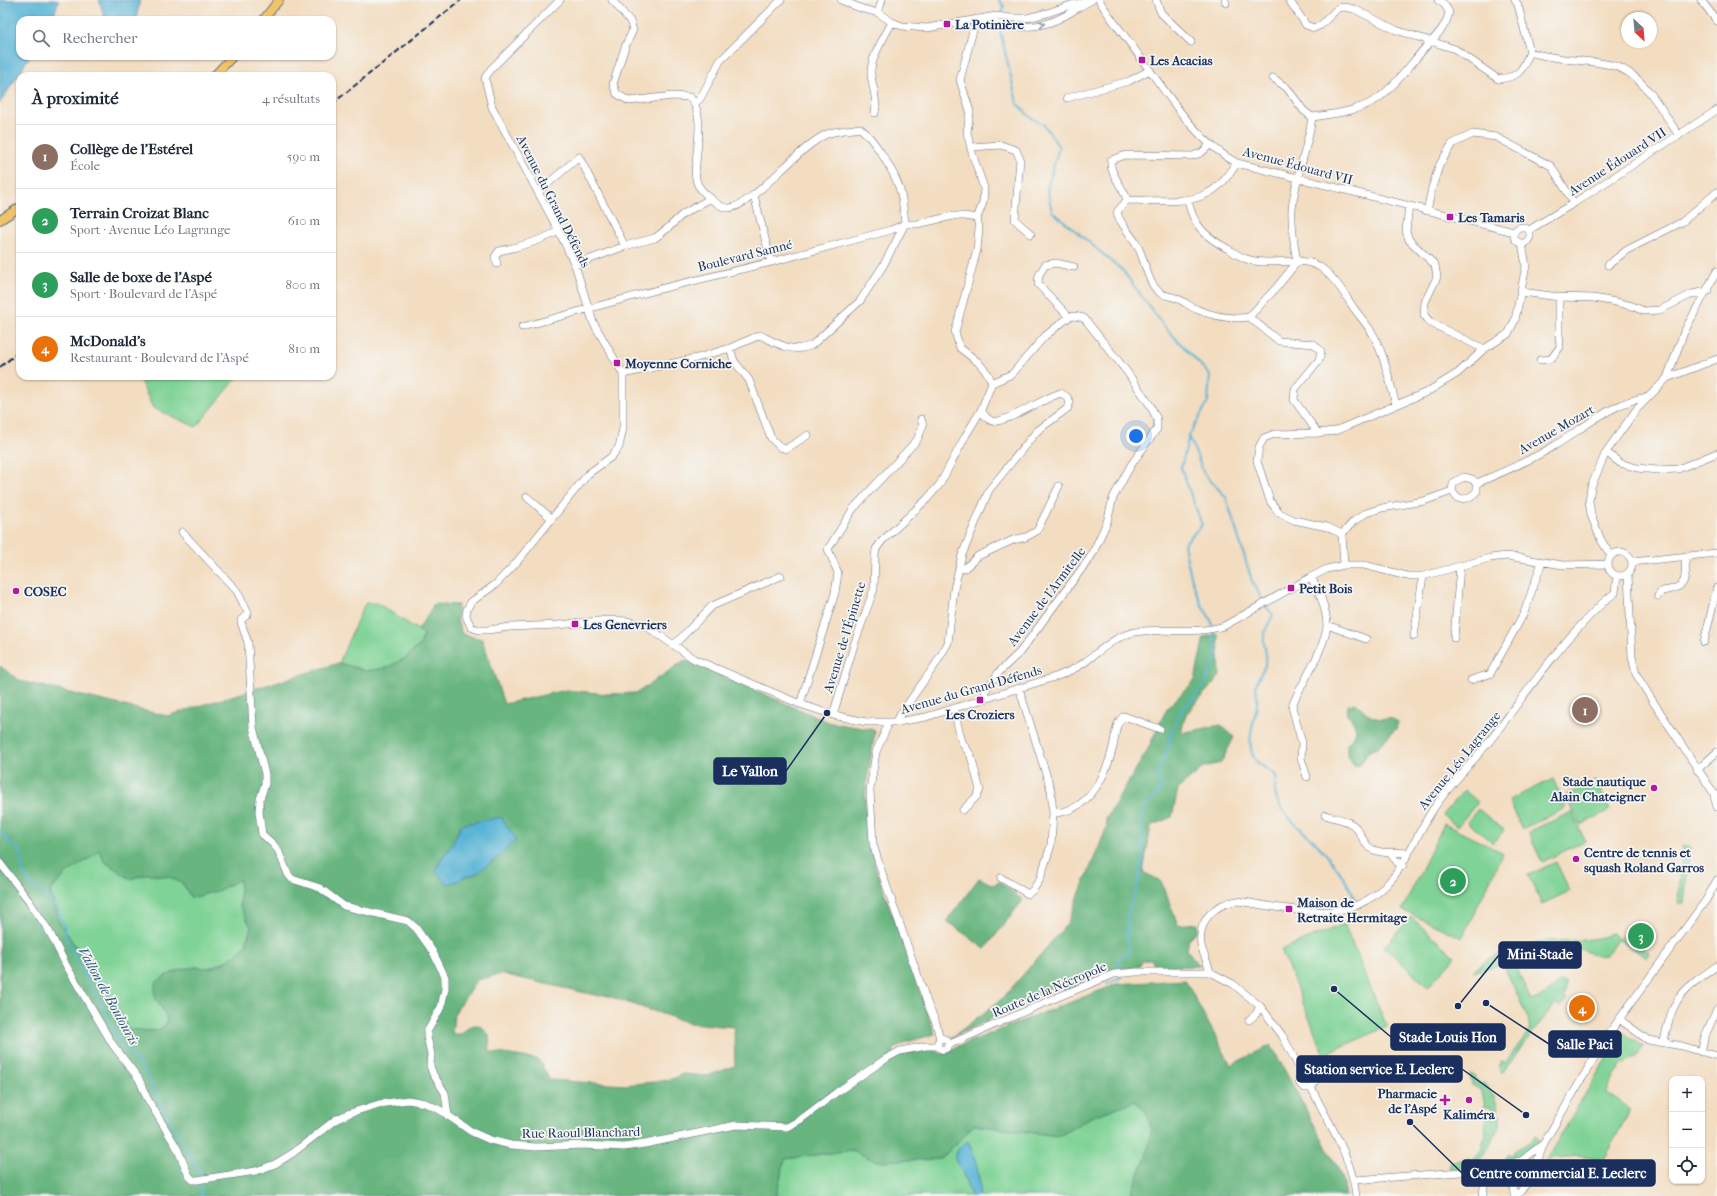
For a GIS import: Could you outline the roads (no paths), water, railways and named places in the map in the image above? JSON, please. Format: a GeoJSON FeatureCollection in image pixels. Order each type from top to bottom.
{"type":"FeatureCollection","features":[{"type":"Feature","properties":{"kind":"main road"},"geometry":{"type":"LineString","coordinates":[[266,16],[279,0]]}},
{"type":"Feature","properties":{"kind":"main road"},"geometry":{"type":"LineString","coordinates":[[218,72],[229,60]]}},
{"type":"Feature","properties":{"kind":"main road"},"geometry":{"type":"LineString","coordinates":[[0,220],[16,210]]}},
{"type":"Feature","properties":{"kind":"street","name":"Avenue du Grand Défends"},"geometry":{"type":"LineString","coordinates":[[560,0],[498,60],[485,78],[492,107],[559,231],[575,265],[593,322],[623,374],[623,428],[618,447],[611,457],[588,474],[516,563],[496,584],[471,602],[467,609],[466,616],[471,626],[479,630],[487,630],[608,620],[628,621],[646,626],[694,659],[800,704],[833,715],[866,722],[887,723],[926,716],[955,708],[1070,671],[1084,662],[1106,644],[1135,632],[1210,630],[1224,626],[1327,569],[1344,565],[1364,565],[1407,576],[1424,576],[1490,558],[1507,556],[1563,565],[1608,564]]}},
{"type":"Feature","properties":{"kind":"street"},"geometry":{"type":"LineString","coordinates":[[612,0],[630,21],[633,30],[624,47],[613,84],[617,94],[629,101],[673,96],[690,97],[695,103],[699,116],[695,173],[698,185],[719,206],[728,208],[736,206],[754,195],[804,150],[828,134],[860,128],[869,135],[896,181],[901,195],[905,224],[883,266],[864,296],[817,341],[808,347],[793,349],[760,335],[730,348],[697,358],[623,374]]}},
{"type":"Feature","properties":{"kind":"street"},"geometry":{"type":"LineString","coordinates":[[695,103],[700,99],[720,61],[781,0]]}},
{"type":"Feature","properties":{"kind":"street"},"geometry":{"type":"LineString","coordinates":[[841,0],[860,8],[878,13],[892,22],[902,26],[927,28],[996,16],[1027,18],[1047,14],[1071,5],[1090,1]]}},
{"type":"Feature","properties":{"kind":"street"},"geometry":{"type":"LineString","coordinates":[[878,13],[882,0]]}},
{"type":"Feature","properties":{"kind":"street","name":"Avenue Édouard VII"},"geometry":{"type":"LineString","coordinates":[[1099,0],[1181,111],[1210,145],[1237,163],[1514,232],[1517,228],[1522,227],[1529,230],[1574,203],[1717,110]]}},
{"type":"Feature","properties":{"kind":"street"},"geometry":{"type":"LineString","coordinates":[[1156,0],[1161,14],[1191,42]]}},
{"type":"Feature","properties":{"kind":"street"},"geometry":{"type":"LineString","coordinates":[[1288,0],[1306,25],[1314,28],[1321,25],[1338,8],[1345,7],[1354,9],[1396,30],[1432,40],[1461,52],[1482,69],[1498,79],[1511,78],[1523,69],[1530,52],[1518,5],[1515,0]]}},
{"type":"Feature","properties":{"kind":"street"},"geometry":{"type":"LineString","coordinates":[[1312,117],[1360,107],[1380,98],[1396,82],[1448,20],[1449,12],[1444,4],[1438,0]]}},
{"type":"Feature","properties":{"kind":"street"},"geometry":{"type":"LineString","coordinates":[[1701,0],[1717,21]]}},
{"type":"Feature","properties":{"kind":"street"},"geometry":{"type":"LineString","coordinates":[[976,19],[960,80],[970,111],[967,133],[984,188],[983,203],[977,218],[979,228],[977,250],[955,332],[960,348],[978,362],[988,374],[992,383],[1012,374],[1045,336],[1069,317],[1038,284],[1039,275],[1045,265],[1056,263],[1074,267]]}},
{"type":"Feature","properties":{"kind":"street"},"geometry":{"type":"LineString","coordinates":[[876,113],[877,104],[871,72],[874,58],[892,22]]}},
{"type":"Feature","properties":{"kind":"street"},"geometry":{"type":"LineString","coordinates":[[1530,52],[1544,57],[1613,65],[1633,75],[1652,95],[1679,136]]}},
{"type":"Feature","properties":{"kind":"street"},"geometry":{"type":"LineString","coordinates":[[1067,98],[1129,81],[1150,70]]}},
{"type":"Feature","properties":{"kind":"street"},"geometry":{"type":"LineString","coordinates":[[1273,78],[1287,88],[1304,110],[1312,117]]}},
{"type":"Feature","properties":{"kind":"street"},"geometry":{"type":"LineString","coordinates":[[1127,200],[1117,212],[1118,219],[1137,245],[1143,264],[1153,285],[1161,294],[1176,298],[1197,310],[1219,316],[1236,319],[1249,317],[1277,287],[1297,262],[1292,232],[1292,209],[1312,117]]}},
{"type":"Feature","properties":{"kind":"street"},"geometry":{"type":"LineString","coordinates":[[1427,211],[1439,166],[1452,144],[1473,134],[1496,137],[1551,166],[1574,203]]}},
{"type":"Feature","properties":{"kind":"street"},"geometry":{"type":"LineString","coordinates":[[971,147],[1001,145],[1016,150],[1020,159],[1015,220],[1031,234]]}},
{"type":"Feature","properties":{"kind":"street"},"geometry":{"type":"LineString","coordinates":[[1127,200],[1110,167],[1111,160],[1126,155],[1192,156],[1201,153],[1210,145]]}},
{"type":"Feature","properties":{"kind":"street"},"geometry":{"type":"LineString","coordinates":[[538,192],[579,157],[625,246]]}},
{"type":"Feature","properties":{"kind":"street"},"geometry":{"type":"LineString","coordinates":[[1127,200],[1188,200],[1204,195],[1219,186],[1237,163]]}},
{"type":"Feature","properties":{"kind":"street"},"geometry":{"type":"LineString","coordinates":[[1608,265],[1627,250],[1682,222],[1717,192]]}},
{"type":"Feature","properties":{"kind":"street"},"geometry":{"type":"LineString","coordinates":[[754,195],[771,262]]}},
{"type":"Feature","properties":{"kind":"street"},"geometry":{"type":"LineString","coordinates":[[575,265],[625,246],[655,238],[683,214],[711,198]]}},
{"type":"Feature","properties":{"kind":"street"},"geometry":{"type":"LineString","coordinates":[[1188,200],[1195,221],[1204,234],[1246,260],[1267,262],[1297,262],[1304,260],[1320,268],[1340,287],[1374,336],[1385,366],[1396,406]]}},
{"type":"Feature","properties":{"kind":"street"},"geometry":{"type":"LineString","coordinates":[[1409,206],[1406,231],[1409,240],[1435,265],[1437,277],[1425,302],[1424,315],[1431,323],[1484,349]]}},
{"type":"Feature","properties":{"kind":"street","name":"Boulevard Samné"},"geometry":{"type":"LineString","coordinates":[[522,327],[675,285],[771,262],[891,230],[905,224],[917,224],[959,216],[977,218]]}},
{"type":"Feature","properties":{"kind":"street"},"geometry":{"type":"LineString","coordinates":[[1522,243],[1529,237],[1529,230]]}},
{"type":"Feature","properties":{"kind":"street"},"geometry":{"type":"LineString","coordinates":[[497,264],[495,257],[499,251],[521,247],[559,231]]}},
{"type":"Feature","properties":{"kind":"street"},"geometry":{"type":"LineString","coordinates":[[1514,232],[1515,239],[1522,243]]}},
{"type":"Feature","properties":{"kind":"street"},"geometry":{"type":"LineString","coordinates":[[1342,534],[1326,526],[1294,520],[1279,513],[1270,501],[1257,462],[1259,447],[1264,438],[1274,434],[1318,434],[1335,431],[1427,392],[1458,373],[1484,349],[1508,334],[1516,320],[1526,266],[1522,243]]}},
{"type":"Feature","properties":{"kind":"street"},"geometry":{"type":"LineString","coordinates":[[1667,378],[1684,332],[1717,272]]}},
{"type":"Feature","properties":{"kind":"street"},"geometry":{"type":"LineString","coordinates":[[1522,292],[1559,297],[1593,298],[1632,306],[1644,311],[1660,310],[1692,294],[1708,290]]}},
{"type":"Feature","properties":{"kind":"street"},"geometry":{"type":"LineString","coordinates":[[1540,360],[1551,359],[1560,346],[1558,333],[1559,297]]}},
{"type":"Feature","properties":{"kind":"street","name":"Avenue de l'Armitelle"},"geometry":{"type":"LineString","coordinates":[[985,698],[985,691],[1000,672],[1020,652],[1092,555],[1107,522],[1114,498],[1131,465],[1157,429],[1157,419],[1150,405],[1127,372],[1084,318],[1074,316],[1069,317]]}},
{"type":"Feature","properties":{"kind":"street"},"geometry":{"type":"LineString","coordinates":[[1249,317],[1279,340],[1314,344],[1321,351],[1319,360],[1295,389],[1294,400],[1318,434]]}},
{"type":"Feature","properties":{"kind":"street"},"geometry":{"type":"LineString","coordinates":[[730,348],[734,361],[749,380],[771,438],[780,447],[786,449],[808,435]]}},
{"type":"Feature","properties":{"kind":"street"},"geometry":{"type":"LineString","coordinates":[[1611,556],[1595,527],[1589,501],[1591,487],[1606,452],[1636,410],[1667,378],[1717,359]]}},
{"type":"Feature","properties":{"kind":"street","name":"Avenue de l'Épinette"},"geometry":{"type":"LineString","coordinates":[[833,715],[854,645],[874,589],[876,549],[882,541],[927,499],[940,484],[981,410],[992,383]]}},
{"type":"Feature","properties":{"kind":"street"},"geometry":{"type":"LineString","coordinates":[[895,722],[896,718],[935,665],[948,643],[954,589],[958,569],[990,490],[1037,431],[1068,408],[1070,402],[1067,397],[1061,394],[1052,396],[1003,421],[993,421],[984,416],[981,410]]}},
{"type":"Feature","properties":{"kind":"street","name":"Avenue Mozart"},"geometry":{"type":"LineString","coordinates":[[1477,484],[1553,447],[1600,416],[1636,398],[1648,397]]}},
{"type":"Feature","properties":{"kind":"street"},"geometry":{"type":"LineString","coordinates":[[800,704],[835,593],[838,573],[828,549],[853,509],[917,440],[923,426],[921,419]]}},
{"type":"Feature","properties":{"kind":"street"},"geometry":{"type":"LineString","coordinates":[[1606,452],[1620,463],[1637,468],[1657,470],[1678,470],[1717,454]]}},
{"type":"Feature","properties":{"kind":"street"},"geometry":{"type":"LineString","coordinates":[[1464,477],[1472,479],[1477,484],[1477,491],[1472,497],[1465,500],[1457,498],[1452,491],[1453,484],[1464,477]]}},
{"type":"Feature","properties":{"kind":"street"},"geometry":{"type":"LineString","coordinates":[[958,569],[964,568],[978,556],[1013,540],[1026,537],[1037,531],[1059,486]]}},
{"type":"Feature","properties":{"kind":"street"},"geometry":{"type":"LineString","coordinates":[[1344,565],[1342,534],[1354,520],[1366,513],[1382,508],[1424,501],[1452,491]]}},
{"type":"Feature","properties":{"kind":"street"},"geometry":{"type":"LineString","coordinates":[[527,497],[551,518]]}},
{"type":"Feature","properties":{"kind":"street"},"geometry":{"type":"LineString","coordinates":[[182,532],[237,591],[248,613],[242,622],[248,643],[253,727],[265,774],[265,784],[260,799],[259,812],[262,834],[274,844],[288,874],[292,879],[320,888],[344,906],[408,921],[416,928],[433,952],[442,969],[445,977],[445,989],[441,1007],[427,1032],[427,1037],[431,1054],[430,1066],[433,1074],[445,1093],[448,1116]]}},
{"type":"Feature","properties":{"kind":"street"},"geometry":{"type":"LineString","coordinates":[[1628,574],[1617,576],[1611,572],[1608,564],[1611,556],[1617,552],[1624,552],[1629,556],[1632,562],[1632,567],[1628,574],[1632,657],[1636,674],[1643,687],[1716,797],[1717,807]]}},
{"type":"Feature","properties":{"kind":"street"},"geometry":{"type":"LineString","coordinates":[[1632,562],[1717,553]]}},
{"type":"Feature","properties":{"kind":"street"},"geometry":{"type":"LineString","coordinates":[[1658,596],[1662,591],[1675,589],[1681,586],[1686,574],[1684,556]]}},
{"type":"Feature","properties":{"kind":"street"},"geometry":{"type":"LineString","coordinates":[[1471,680],[1490,674],[1524,613],[1542,562]]}},
{"type":"Feature","properties":{"kind":"street"},"geometry":{"type":"LineString","coordinates":[[1454,638],[1460,566]]}},
{"type":"Feature","properties":{"kind":"street"},"geometry":{"type":"LineString","coordinates":[[674,645],[712,606],[781,576]]}},
{"type":"Feature","properties":{"kind":"street"},"geometry":{"type":"LineString","coordinates":[[1414,636],[1424,576]]}},
{"type":"Feature","properties":{"kind":"street"},"geometry":{"type":"LineString","coordinates":[[1617,576],[1615,593],[1629,600]]}},
{"type":"Feature","properties":{"kind":"street"},"geometry":{"type":"LineString","coordinates":[[1307,777],[1301,758],[1302,743],[1292,707],[1320,650],[1327,625],[1324,608],[1312,577]]}},
{"type":"Feature","properties":{"kind":"street"},"geometry":{"type":"LineString","coordinates":[[1704,642],[1717,588]]}},
{"type":"Feature","properties":{"kind":"street","name":"Avenue Léo Lagrange"},"geometry":{"type":"LineString","coordinates":[[1210,972],[1201,944],[1202,932],[1209,915],[1216,908],[1227,903],[1237,902],[1305,911],[1329,911],[1351,908],[1369,900],[1390,882],[1403,865],[1435,806],[1479,754],[1549,662],[1575,631],[1606,599],[1615,593]]}},
{"type":"Feature","properties":{"kind":"street"},"geometry":{"type":"LineString","coordinates":[[1327,625],[1366,639]]}},
{"type":"Feature","properties":{"kind":"street"},"geometry":{"type":"LineString","coordinates":[[1001,878],[1028,894],[1033,890],[1040,879],[1051,845],[1053,813],[1051,790],[1019,688]]}},
{"type":"Feature","properties":{"kind":"street"},"geometry":{"type":"LineString","coordinates":[[955,708],[962,742],[971,756],[980,790],[977,796],[963,810]]}},
{"type":"Feature","properties":{"kind":"street"},"geometry":{"type":"LineString","coordinates":[[1053,813],[1063,813],[1073,809],[1083,802],[1095,790],[1106,770],[1115,739],[1115,729],[1124,716],[1160,729]]}},
{"type":"Feature","properties":{"kind":"street"},"geometry":{"type":"LineString","coordinates":[[887,723],[887,727],[876,752],[870,790],[873,844],[928,1005],[936,1023],[939,1043]]}},
{"type":"Feature","properties":{"kind":"street"},"geometry":{"type":"LineString","coordinates":[[1697,770],[1717,752]]}},
{"type":"Feature","properties":{"kind":"street"},"geometry":{"type":"LineString","coordinates":[[1325,815],[1352,825],[1368,847],[1375,851],[1390,854],[1400,851],[1408,854]]}},
{"type":"Feature","properties":{"kind":"street"},"geometry":{"type":"LineString","coordinates":[[1390,854],[1397,862],[1403,865]]}},
{"type":"Feature","properties":{"kind":"street","name":"Rue Raoul Blanchard"},"geometry":{"type":"LineString","coordinates":[[0,863],[49,930],[66,965],[113,1045],[139,1079],[147,1098],[177,1148],[187,1172],[193,1180],[217,1178],[256,1170],[275,1164],[293,1153],[335,1120],[350,1113],[379,1104],[408,1100],[417,1101],[435,1108],[472,1132],[490,1140],[511,1145],[536,1147],[583,1145],[624,1147],[736,1125],[787,1127],[800,1120],[837,1092],[887,1058],[900,1051],[939,1043]]}},
{"type":"Feature","properties":{"kind":"street"},"geometry":{"type":"LineString","coordinates":[[1517,1196],[1532,1176],[1544,1144],[1619,1019],[1704,904],[1717,880]]}},
{"type":"Feature","properties":{"kind":"street"},"geometry":{"type":"LineString","coordinates":[[1664,1042],[1672,1007],[1681,994],[1717,966]]}},
{"type":"Feature","properties":{"kind":"street","name":"Route de la Nécropole"},"geometry":{"type":"LineString","coordinates":[[939,1043],[944,1039],[947,1041],[948,1045],[1114,974],[1136,972],[1210,972]]}},
{"type":"Feature","properties":{"kind":"street"},"geometry":{"type":"LineString","coordinates":[[1210,972],[1233,984],[1260,1006],[1282,1035],[1302,1073]]}},
{"type":"Feature","properties":{"kind":"street"},"geometry":{"type":"LineString","coordinates":[[1249,1020],[1256,1014],[1260,1006]]}},
{"type":"Feature","properties":{"kind":"street"},"geometry":{"type":"LineString","coordinates":[[1700,1052],[1704,1036],[1717,1009]]}},
{"type":"Feature","properties":{"kind":"street"},"geometry":{"type":"LineString","coordinates":[[1619,1019],[1648,1040],[1664,1042],[1717,1056]]}},
{"type":"Feature","properties":{"kind":"street"},"geometry":{"type":"LineString","coordinates":[[1310,1072],[1314,1076],[1315,1082],[1311,1087],[1305,1088],[1299,1083],[1299,1077],[1302,1073],[1310,1072]]}},
{"type":"Feature","properties":{"kind":"street"},"geometry":{"type":"LineString","coordinates":[[1311,1087],[1346,1154],[1355,1180],[1356,1196]]}},
{"type":"Feature","properties":{"kind":"street"},"geometry":{"type":"LineString","coordinates":[[1514,1196],[1511,1170],[1514,1164],[1521,1161],[1544,1144]]}},
{"type":"Feature","properties":{"kind":"street"},"geometry":{"type":"LineString","coordinates":[[1521,1161],[1528,1163],[1533,1172]]}},
{"type":"Feature","properties":{"kind":"street"},"geometry":{"type":"LineString","coordinates":[[1355,1180],[1483,1170],[1511,1170]]}},
{"type":"Feature","properties":{"kind":"street"},"geometry":{"type":"LineString","coordinates":[[1483,1170],[1483,1196]]}},
{"type":"Feature","properties":{"kind":"street"},"geometry":{"type":"LineString","coordinates":[[1513,1178],[1521,1183],[1528,1181]]}},
{"type":"Feature","properties":{"kind":"water"},"geometry":{"type":"Polygon","coordinates":[[[0,0],[59,0],[53,16],[16,16],[16,60],[27,60],[20,72],[16,72],[16,78],[0,103],[0,0]]]}},
{"type":"Feature","properties":{"kind":"water"},"geometry":{"type":"Polygon","coordinates":[[[99,0],[140,0],[137,16],[104,16],[99,0]]]}},
{"type":"Feature","properties":{"kind":"water"},"geometry":{"type":"Polygon","coordinates":[[[501,817],[516,840],[500,856],[477,873],[463,877],[459,881],[447,884],[436,871],[443,856],[452,845],[461,825],[501,817]]]}},
{"type":"Feature","properties":{"kind":"water"},"geometry":{"type":"Polygon","coordinates":[[[968,1141],[977,1167],[979,1196],[971,1196],[964,1176],[955,1159],[955,1155],[959,1148],[968,1141]]]}},
{"type":"Feature","properties":{"kind":"waterway"},"geometry":{"type":"LineString","coordinates":[[999,0],[1004,6],[1002,14]]}},
{"type":"Feature","properties":{"kind":"waterway"},"geometry":{"type":"LineString","coordinates":[[999,26],[1017,103],[1030,117],[1044,125],[1059,147],[1047,189],[1052,211],[1123,271],[1163,325],[1210,375],[1208,402],[1189,436],[1204,474],[1226,497],[1252,581],[1263,601]]}},
{"type":"Feature","properties":{"kind":"waterway"},"geometry":{"type":"LineString","coordinates":[[1189,436],[1181,468],[1202,525],[1184,544],[1188,566],[1201,604],[1211,619],[1213,626]]}},
{"type":"Feature","properties":{"kind":"waterway"},"geometry":{"type":"LineString","coordinates":[[1265,605],[1273,615],[1264,635],[1266,663],[1256,685],[1257,702],[1250,737],[1251,751],[1256,761],[1277,777],[1275,790],[1276,798],[1284,812],[1333,862],[1348,884],[1355,900]]}},
{"type":"Feature","properties":{"kind":"waterway"},"geometry":{"type":"LineString","coordinates":[[1120,967],[1118,959],[1129,954],[1127,938],[1128,912],[1137,889],[1143,857],[1143,810],[1162,788],[1157,774],[1167,753],[1172,731],[1182,710],[1205,684],[1217,655],[1213,630]]}},
{"type":"Feature","properties":{"kind":"waterway","name":"Vallon de Boulouris"},"geometry":{"type":"LineString","coordinates":[[0,831],[9,842],[20,850],[23,872],[31,885],[49,899],[57,909],[64,925],[67,941],[90,986],[102,1004],[122,1047],[136,1060],[147,1075],[162,1106],[201,1175]]}},
{"type":"Feature","properties":{"kind":"waterway"},"geometry":{"type":"LineString","coordinates":[[1107,984],[1121,977]]}},
{"type":"Feature","properties":{"kind":"waterway","name":"Vallon de Boulouris"},"geometry":{"type":"LineString","coordinates":[[201,1187],[201,1196]]}},
{"type":"Feature","properties":{"kind":"railway"},"geometry":{"type":"LineString","coordinates":[[336,101],[461,0]]}},
{"type":"Feature","properties":{"kind":"railway"},"geometry":{"type":"LineString","coordinates":[[0,367],[16,354]]}},
{"type":"Feature","properties":{"kind":"place","name":"La Potinière"},"geometry":{"type":"Point","coordinates":[947,24]}},
{"type":"Feature","properties":{"kind":"place","name":"Les Acacias"},"geometry":{"type":"Point","coordinates":[1142,60]}},
{"type":"Feature","properties":{"kind":"place","name":"Les Tamaris"},"geometry":{"type":"Point","coordinates":[1450,217]}},
{"type":"Feature","properties":{"kind":"place","name":"Moyenne Corniche"},"geometry":{"type":"Point","coordinates":[617,363]}},
{"type":"Feature","properties":{"kind":"place","name":"Petit Bois"},"geometry":{"type":"Point","coordinates":[1291,588]}},
{"type":"Feature","properties":{"kind":"place","name":"COSEC"},"geometry":{"type":"Point","coordinates":[16,591]}},
{"type":"Feature","properties":{"kind":"place","name":"Les Genevriers"},"geometry":{"type":"Point","coordinates":[575,624]}},
{"type":"Feature","properties":{"kind":"place","name":"Les Croziers"},"geometry":{"type":"Point","coordinates":[980,700]}},
{"type":"Feature","properties":{"kind":"place","name":"Collège de l'Estérel"},"geometry":{"type":"Point","coordinates":[1585,710]}},
{"type":"Feature","properties":{"kind":"place","name":"Le Vallon"},"geometry":{"type":"Point","coordinates":[827,713]}},
{"type":"Feature","properties":{"kind":"place","name":"Stade nautique Alain Chateigner"},"geometry":{"type":"Point","coordinates":[1654,788]}},
{"type":"Feature","properties":{"kind":"place","name":"Centre de tennis et squash Roland Garros"},"geometry":{"type":"Point","coordinates":[1576,859]}},
{"type":"Feature","properties":{"kind":"place","name":"Terrain Croizat Blanc"},"geometry":{"type":"Point","coordinates":[1453,881]}},
{"type":"Feature","properties":{"kind":"place","name":"Maison de Retraite Hermitage"},"geometry":{"type":"Point","coordinates":[1289,909]}},
{"type":"Feature","properties":{"kind":"place","name":"Salle de boxe de l'Aspé"},"geometry":{"type":"Point","coordinates":[1641,936]}},
{"type":"Feature","properties":{"kind":"place","name":"Stade Louis Hon"},"geometry":{"type":"Point","coordinates":[1334,989]}},
{"type":"Feature","properties":{"kind":"place","name":"Salle Paci"},"geometry":{"type":"Point","coordinates":[1486,1003]}},
{"type":"Feature","properties":{"kind":"place","name":"Mini-Stade"},"geometry":{"type":"Point","coordinates":[1458,1006]}},
{"type":"Feature","properties":{"kind":"place","name":"McDonald's"},"geometry":{"type":"Point","coordinates":[1582,1008]}},
{"type":"Feature","properties":{"kind":"place","name":"Pharmacie de l'Aspé"},"geometry":{"type":"Point","coordinates":[1445,1100]}},
{"type":"Feature","properties":{"kind":"place","name":"Kaliméra"},"geometry":{"type":"Point","coordinates":[1469,1100]}},
{"type":"Feature","properties":{"kind":"place","name":"Station service E. Leclerc"},"geometry":{"type":"Point","coordinates":[1526,1115]}},
{"type":"Feature","properties":{"kind":"place","name":"Centre commercial E. Leclerc"},"geometry":{"type":"Point","coordinates":[1410,1122]}}]}
